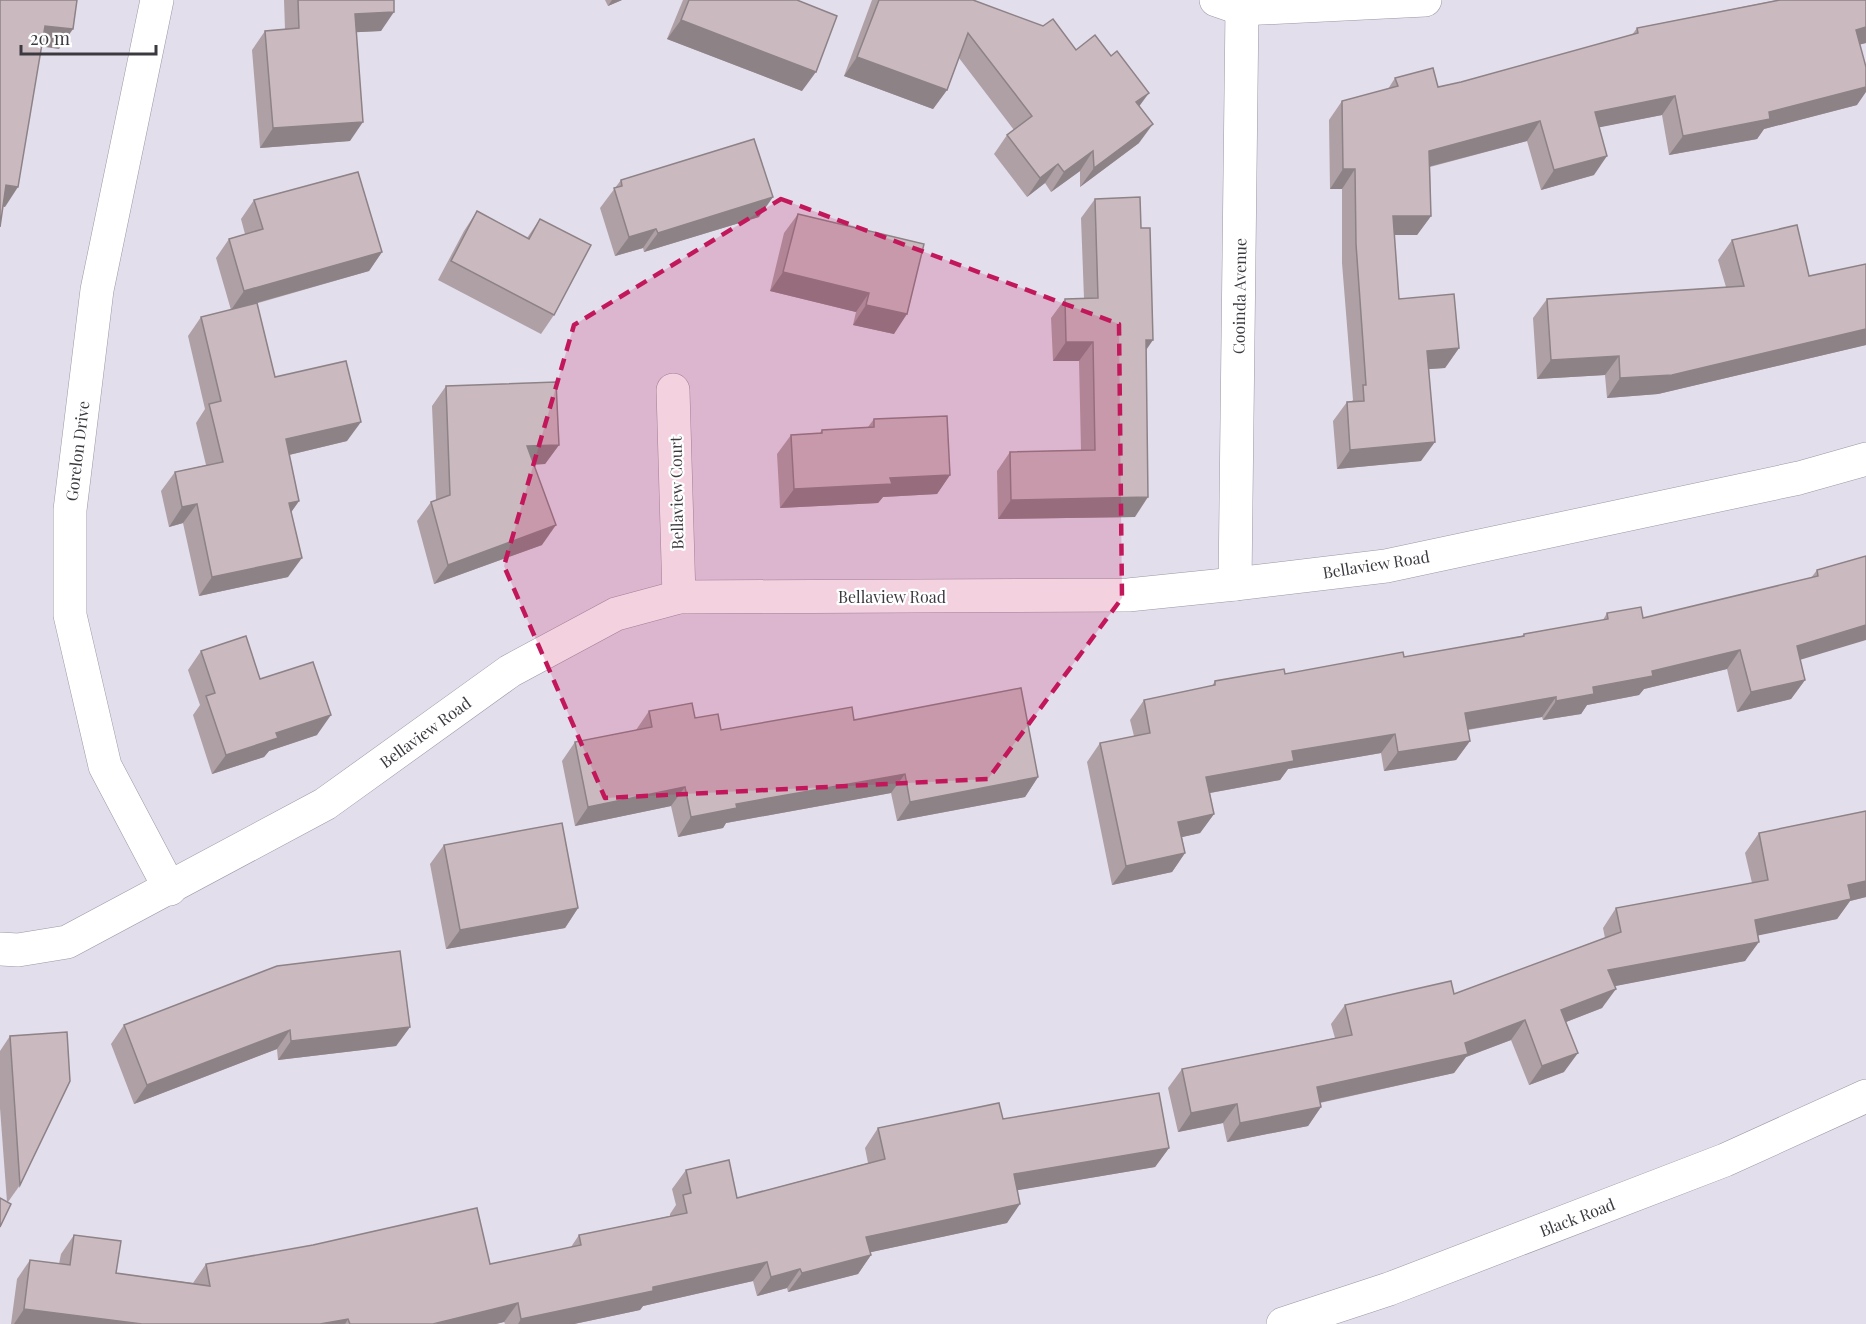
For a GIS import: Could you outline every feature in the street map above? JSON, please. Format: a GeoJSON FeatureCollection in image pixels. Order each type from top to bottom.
{"type":"FeatureCollection","features":[{"type":"Feature","properties":{"kind":"street","name":"Gorelon Drive"},"geometry":{"type":"LineString","coordinates":[[157,0],[97,290],[70,510],[70,615],[105,766],[170,889]]}},
{"type":"Feature","properties":{"kind":"street"},"geometry":{"type":"LineString","coordinates":[[1229,4],[1425,0]]}},
{"type":"Feature","properties":{"kind":"street","name":"Cooinda Avenue"},"geometry":{"type":"LineString","coordinates":[[1229,4],[1235,584]]}},
{"type":"Feature","properties":{"kind":"street","name":"Bellaview Court"},"geometry":{"type":"LineString","coordinates":[[674,390],[679,597]]}},
{"type":"Feature","properties":{"kind":"street","name":"Bellaview Road"},"geometry":{"type":"LineString","coordinates":[[0,949],[18,950],[67,942],[170,889],[325,804],[510,671],[616,614],[679,597],[1128,595],[1235,584],[1386,566],[1788,481],[1866,459]]}},
{"type":"Feature","properties":{"kind":"street","name":"Black Road"},"geometry":{"type":"LineString","coordinates":[[1283,1324],[1389,1289],[1725,1160],[1866,1096]]}},
{"type":"Feature","properties":{"kind":"highlighted area"},"geometry":{"type":"Polygon","coordinates":[[[781,199],[1119,324],[1122,598],[988,779],[605,798],[504,566],[574,325],[781,199]]]}},
{"type":"Feature","properties":{"kind":"building"},"geometry":{"type":"Polygon","coordinates":[[[0,0],[77,0],[73,29],[45,26],[18,187],[6,185],[0,227],[0,0]]]}},
{"type":"Feature","properties":{"kind":"building"},"geometry":{"type":"Polygon","coordinates":[[[298,0],[394,0],[394,12],[355,14],[363,122],[273,128],[265,31],[299,28],[298,0]]]}},
{"type":"Feature","properties":{"kind":"building"},"geometry":{"type":"Polygon","coordinates":[[[689,0],[797,0],[837,16],[816,72],[681,20],[689,0]]]}},
{"type":"Feature","properties":{"kind":"building"},"geometry":{"type":"Polygon","coordinates":[[[879,0],[973,0],[1043,26],[1053,19],[1076,50],[1095,35],[1111,56],[1117,51],[1149,93],[1136,102],[1153,124],[1094,168],[1093,151],[1064,172],[1058,164],[1040,178],[1007,135],[1032,116],[968,33],[947,90],[857,57],[879,0]]]}},
{"type":"Feature","properties":{"kind":"building"},"geometry":{"type":"Polygon","coordinates":[[[1780,0],[1866,0],[1866,27],[1856,30],[1866,67],[1866,87],[1769,112],[1770,119],[1683,136],[1675,96],[1595,112],[1607,156],[1554,170],[1540,121],[1429,151],[1431,216],[1393,216],[1399,299],[1454,294],[1459,348],[1427,351],[1435,442],[1350,450],[1347,402],[1364,401],[1363,385],[1366,385],[1356,244],[1355,169],[1343,169],[1342,101],[1398,86],[1395,78],[1433,68],[1438,87],[1638,33],[1637,28],[1780,0]]]}},
{"type":"Feature","properties":{"kind":"building"},"geometry":{"type":"Polygon","coordinates":[[[754,139],[773,197],[658,233],[656,229],[629,237],[614,188],[622,186],[621,180],[754,139]]]}},
{"type":"Feature","properties":{"kind":"building"},"geometry":{"type":"Polygon","coordinates":[[[358,172],[382,252],[244,291],[229,239],[263,229],[254,200],[358,172]]]}},
{"type":"Feature","properties":{"kind":"building"},"geometry":{"type":"Polygon","coordinates":[[[1140,197],[1141,228],[1150,228],[1153,340],[1146,340],[1148,497],[1011,500],[1010,452],[1095,450],[1093,342],[1066,342],[1065,299],[1098,298],[1095,199],[1140,197]]]}},
{"type":"Feature","properties":{"kind":"building"},"geometry":{"type":"Polygon","coordinates":[[[477,211],[529,239],[540,219],[591,245],[554,315],[451,261],[477,211]]]}},
{"type":"Feature","properties":{"kind":"building"},"geometry":{"type":"Polygon","coordinates":[[[798,214],[924,244],[907,314],[866,305],[869,293],[783,272],[798,214]]]}},
{"type":"Feature","properties":{"kind":"building"},"geometry":{"type":"Polygon","coordinates":[[[1797,225],[1809,276],[1866,264],[1866,329],[1672,375],[1620,378],[1619,356],[1551,360],[1547,299],[1744,286],[1732,240],[1797,225]]]}},
{"type":"Feature","properties":{"kind":"building"},"geometry":{"type":"Polygon","coordinates":[[[257,303],[275,377],[346,361],[361,422],[286,439],[299,501],[289,503],[302,558],[212,577],[197,504],[182,507],[175,472],[223,462],[209,404],[221,401],[201,317],[257,303]]]}},
{"type":"Feature","properties":{"kind":"building"},"geometry":{"type":"Polygon","coordinates":[[[556,382],[559,445],[527,446],[556,525],[448,565],[431,502],[450,495],[446,386],[556,382]]]}},
{"type":"Feature","properties":{"kind":"building"},"geometry":{"type":"Polygon","coordinates":[[[947,416],[950,475],[890,478],[892,484],[794,489],[791,435],[822,433],[822,430],[874,427],[874,419],[947,416]]]}},
{"type":"Feature","properties":{"kind":"building"},"geometry":{"type":"Polygon","coordinates":[[[1866,556],[1866,625],[1797,646],[1805,680],[1751,692],[1740,650],[1652,671],[1653,676],[1593,687],[1594,694],[1556,701],[1556,697],[1465,713],[1470,741],[1398,752],[1395,734],[1292,751],[1294,761],[1206,777],[1214,814],[1178,822],[1185,853],[1126,866],[1100,743],[1150,733],[1144,700],[1215,685],[1215,681],[1284,669],[1285,674],[1403,652],[1404,657],[1524,636],[1524,634],[1608,619],[1607,613],[1641,607],[1643,618],[1818,576],[1817,570],[1866,556]]]}},
{"type":"Feature","properties":{"kind":"building"},"geometry":{"type":"Polygon","coordinates":[[[246,636],[260,679],[313,662],[331,715],[276,733],[278,738],[226,755],[206,696],[215,693],[201,651],[246,636]]]}},
{"type":"Feature","properties":{"kind":"building"},"geometry":{"type":"Polygon","coordinates":[[[1021,688],[1038,777],[910,802],[905,774],[736,804],[737,808],[691,817],[685,787],[588,807],[575,742],[652,727],[649,711],[692,703],[695,718],[718,714],[721,730],[852,707],[854,720],[1021,688]]]}},
{"type":"Feature","properties":{"kind":"building"},"geometry":{"type":"Polygon","coordinates":[[[1866,811],[1866,881],[1848,885],[1851,899],[1755,920],[1759,942],[1608,970],[1616,989],[1561,1010],[1578,1053],[1542,1066],[1525,1020],[1465,1043],[1468,1054],[1317,1087],[1321,1107],[1240,1123],[1237,1104],[1191,1113],[1182,1069],[1352,1035],[1345,1005],[1451,981],[1454,994],[1621,932],[1616,908],[1768,880],[1759,833],[1866,811]]]}},
{"type":"Feature","properties":{"kind":"building"},"geometry":{"type":"Polygon","coordinates":[[[562,823],[578,908],[460,930],[444,845],[562,823]]]}},
{"type":"Feature","properties":{"kind":"building"},"geometry":{"type":"Polygon","coordinates":[[[400,951],[410,1027],[291,1041],[290,1030],[147,1085],[124,1025],[277,966],[400,951]]]}},
{"type":"Feature","properties":{"kind":"building"},"geometry":{"type":"Polygon","coordinates":[[[67,1032],[70,1081],[20,1185],[10,1036],[67,1032]]]}},
{"type":"Feature","properties":{"kind":"building"},"geometry":{"type":"Polygon","coordinates":[[[1159,1093],[1169,1148],[1014,1174],[1020,1204],[866,1237],[871,1255],[802,1273],[800,1269],[771,1277],[767,1262],[653,1287],[653,1291],[521,1319],[518,1303],[433,1324],[350,1324],[348,1319],[320,1324],[142,1324],[24,1309],[30,1260],[70,1265],[74,1235],[121,1241],[116,1273],[210,1286],[206,1264],[313,1245],[477,1208],[490,1264],[581,1245],[579,1235],[687,1213],[683,1195],[691,1193],[686,1170],[729,1160],[737,1198],[885,1159],[878,1128],[999,1103],[1003,1119],[1159,1093]]]}},
{"type":"Feature","properties":{"kind":"building"},"geometry":{"type":"Polygon","coordinates":[[[0,1198],[11,1204],[0,1227],[0,1198]]]}}]}
